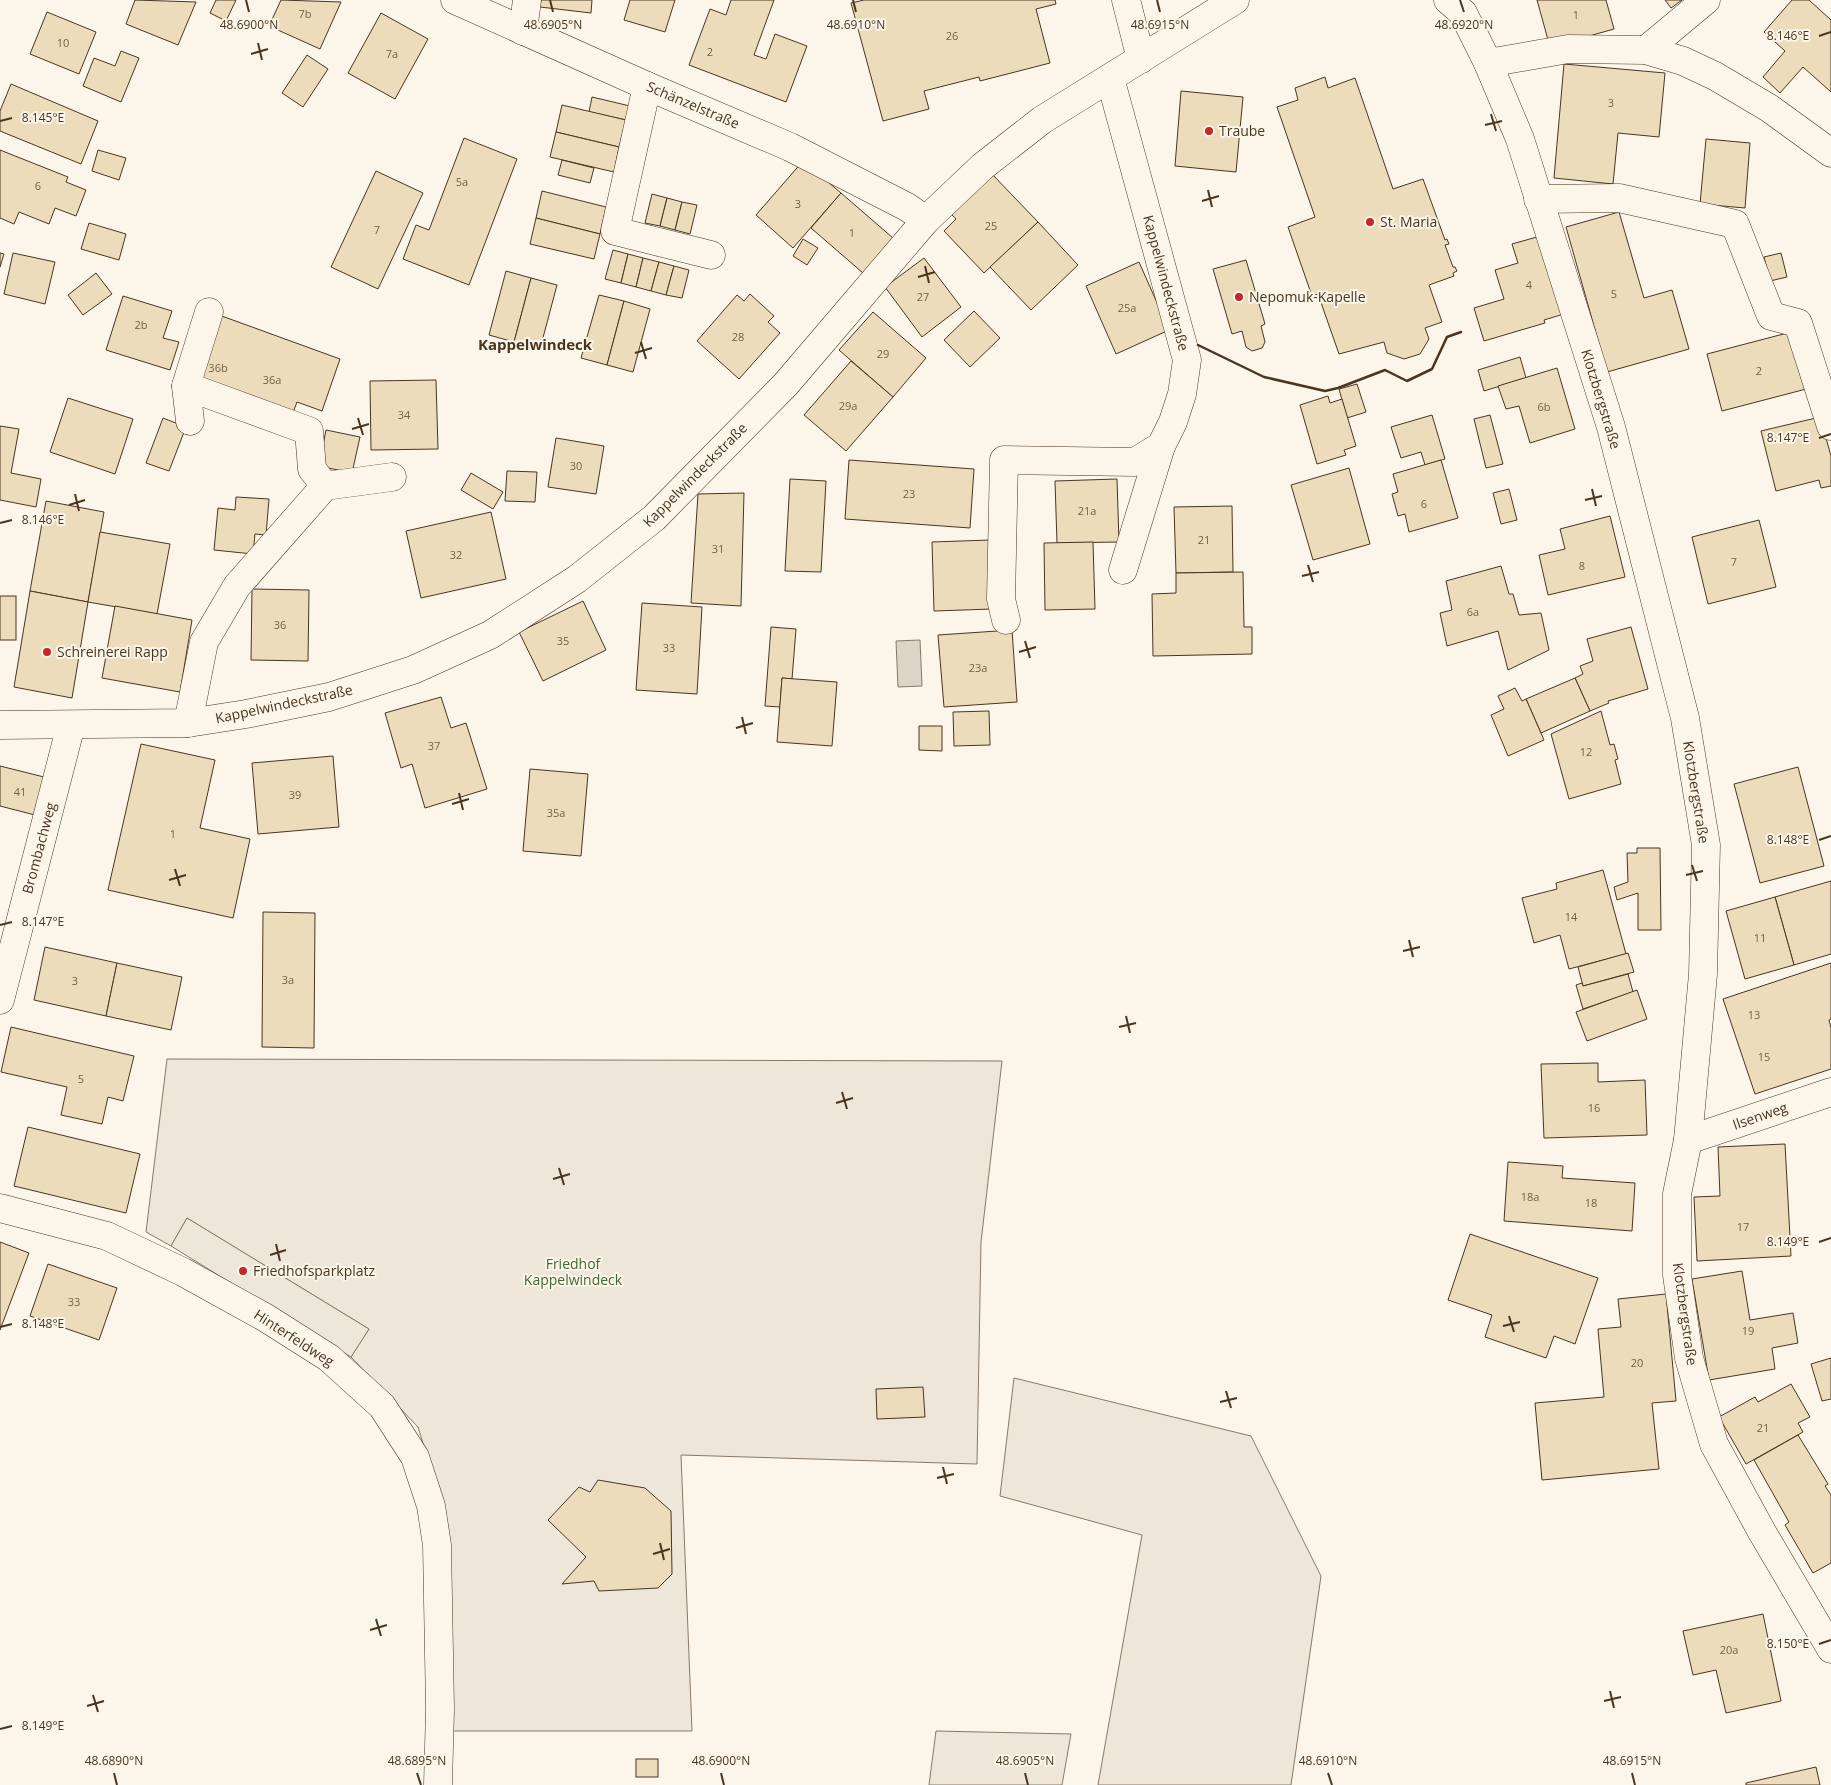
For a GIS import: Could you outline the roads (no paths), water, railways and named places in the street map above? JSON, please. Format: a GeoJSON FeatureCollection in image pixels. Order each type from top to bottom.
{"type":"FeatureCollection","features":[{"type":"Feature","properties":{"kind":"street","name":"Schänzelstraße"},"geometry":{"type":"LineString","coordinates":[[455,0],[647,86],[790,146],[907,207],[926,220]]}},
{"type":"Feature","properties":{"kind":"street"},"geometry":{"type":"LineString","coordinates":[[523,31],[527,0]]}},
{"type":"Feature","properties":{"kind":"street"},"geometry":{"type":"LineString","coordinates":[[1126,0],[1141,59]]}},
{"type":"Feature","properties":{"kind":"street","name":"Kappelwindeckstraße"},"geometry":{"type":"LineString","coordinates":[[0,725],[188,723],[329,697],[413,670],[490,635],[577,579],[654,518],[786,384],[926,220],[983,166],[1042,120],[1235,0]]}},
{"type":"Feature","properties":{"kind":"street","name":"Klotzbergstraße"},"geometry":{"type":"LineString","coordinates":[[1448,0],[1463,12],[1488,64],[1520,139],[1611,427],[1684,718],[1706,846],[1703,974],[1688,1140],[1677,1194],[1677,1274],[1689,1358],[1714,1444],[1762,1532],[1831,1649]]}},
{"type":"Feature","properties":{"kind":"street"},"geometry":{"type":"LineString","coordinates":[[1646,50],[1706,0]]}},
{"type":"Feature","properties":{"kind":"street"},"geometry":{"type":"LineString","coordinates":[[1488,64],[1568,49],[1646,50],[1683,62],[1715,76],[1769,108],[1831,153]]}},
{"type":"Feature","properties":{"kind":"street","name":"Kappelwindeckstraße"},"geometry":{"type":"LineString","coordinates":[[1110,78],[1187,360],[1182,394],[1173,422],[1161,446],[1123,570]]}},
{"type":"Feature","properties":{"kind":"street"},"geometry":{"type":"LineString","coordinates":[[647,86],[615,231],[711,255]]}},
{"type":"Feature","properties":{"kind":"street"},"geometry":{"type":"LineString","coordinates":[[1538,199],[1619,198],[1735,224],[1770,316],[1798,324],[1831,426]]}},
{"type":"Feature","properties":{"kind":"street"},"geometry":{"type":"LineString","coordinates":[[190,421],[186,386],[209,312]]}},
{"type":"Feature","properties":{"kind":"street"},"geometry":{"type":"LineString","coordinates":[[186,386],[309,430],[312,469],[325,486]]}},
{"type":"Feature","properties":{"kind":"street"},"geometry":{"type":"LineString","coordinates":[[1006,620],[1001,599],[1004,460],[1135,462],[1161,446]]}},
{"type":"Feature","properties":{"kind":"street"},"geometry":{"type":"LineString","coordinates":[[188,723],[204,642],[237,586],[325,486],[392,477]]}},
{"type":"Feature","properties":{"kind":"street","name":"Brombachweg"},"geometry":{"type":"LineString","coordinates":[[0,1000],[71,725]]}},
{"type":"Feature","properties":{"kind":"street","name":"Ilsenweg"},"geometry":{"type":"LineString","coordinates":[[1688,1140],[1831,1092]]}},
{"type":"Feature","properties":{"kind":"street","name":"Hinterfeldweg"},"geometry":{"type":"LineString","coordinates":[[0,1208],[107,1236],[183,1272],[266,1318],[329,1358],[382,1406],[415,1457],[431,1506],[437,1545],[440,1699],[438,1785]]}},
{"type":"Feature","properties":{"kind":"place","name":"Traube"},"geometry":{"type":"Point","coordinates":[1209,131]}},
{"type":"Feature","properties":{"kind":"place","name":"St. Maria"},"geometry":{"type":"Point","coordinates":[1370,222]}},
{"type":"Feature","properties":{"kind":"place","name":"Nepomuk-Kapelle"},"geometry":{"type":"Point","coordinates":[1239,297]}},
{"type":"Feature","properties":{"kind":"place","name":"Schreinerei Rapp"},"geometry":{"type":"Point","coordinates":[47,652]}},
{"type":"Feature","properties":{"kind":"place","name":"Friedhofsparkplatz"},"geometry":{"type":"Point","coordinates":[243,1271]}},
{"type":"Feature","properties":{"kind":"district","name":"Kappelwindeck"},"geometry":{"type":"Point","coordinates":[535,345]}},
{"type":"Feature","properties":{"kind":"park label","name":"Friedhof Kappelwindeck"},"geometry":{"type":"Point","coordinates":[573,1272]}}]}
